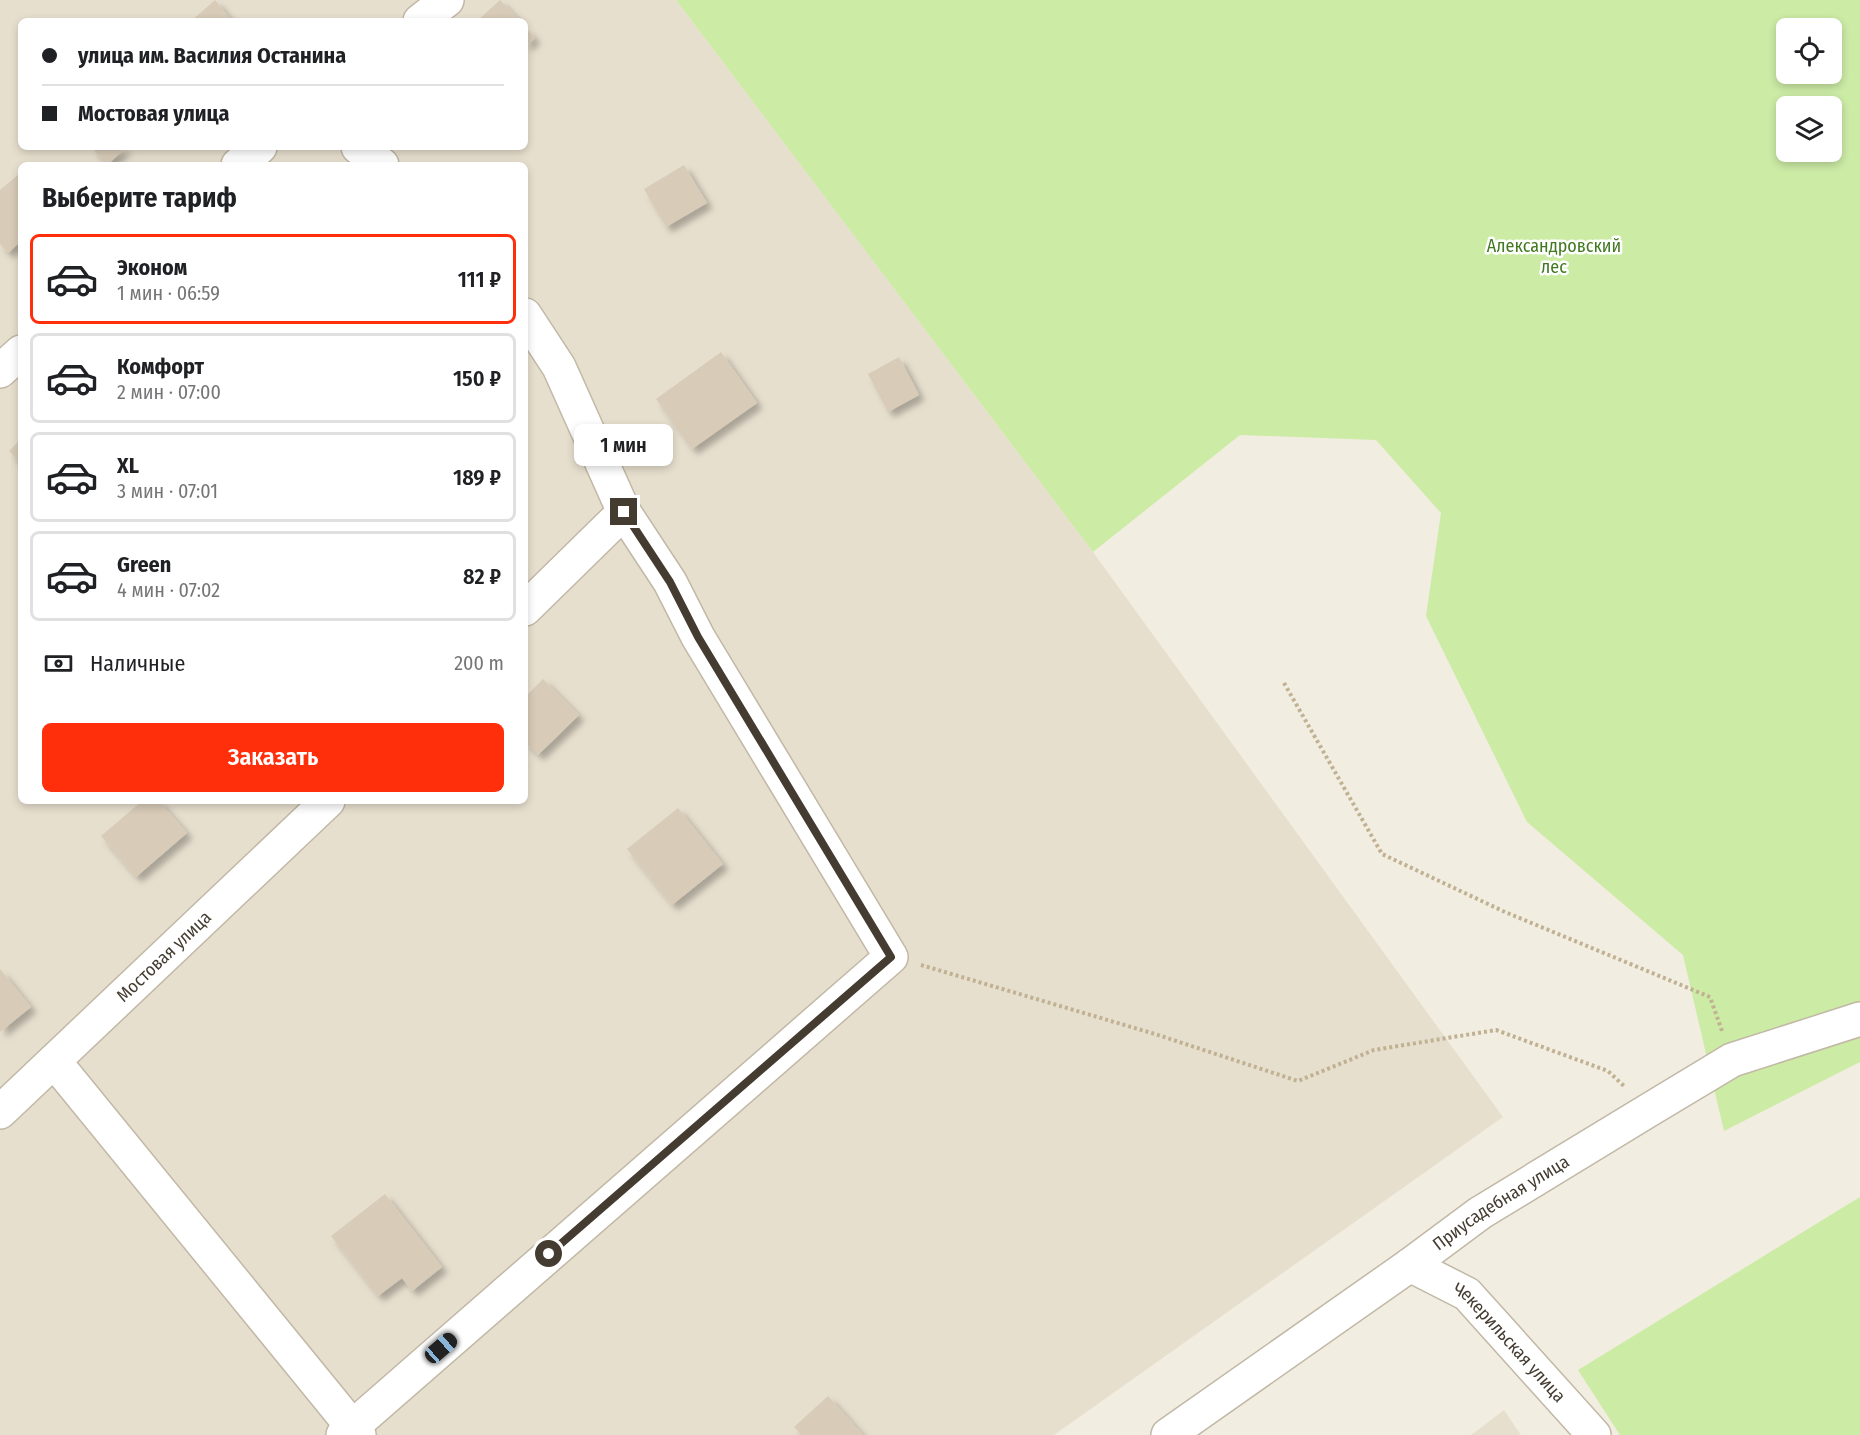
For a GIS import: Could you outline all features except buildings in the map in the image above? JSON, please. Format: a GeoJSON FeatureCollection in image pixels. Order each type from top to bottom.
{"type":"FeatureCollection","features":[{"type":"Feature","properties":{"kind":"street"},"geometry":{"type":"LineString","coordinates":[[424,18],[447,0]]}},
{"type":"Feature","properties":{"kind":"street"},"geometry":{"type":"LineString","coordinates":[[242,162],[256,150]]}},
{"type":"Feature","properties":{"kind":"street"},"geometry":{"type":"LineString","coordinates":[[362,150],[378,162]]}},
{"type":"Feature","properties":{"kind":"street"},"geometry":{"type":"LineString","coordinates":[[54,1061],[351,1432],[891,957],[698,637],[670,582],[624,512],[559,367],[528,320]]}},
{"type":"Feature","properties":{"kind":"street"},"geometry":{"type":"LineString","coordinates":[[0,371],[18,355]]}},
{"type":"Feature","properties":{"kind":"street"},"geometry":{"type":"LineString","coordinates":[[528,606],[624,512]]}},
{"type":"Feature","properties":{"kind":"street","name":"Мостовая улица"},"geometry":{"type":"LineString","coordinates":[[0,1112],[325,804]]}},
{"type":"Feature","properties":{"kind":"street","name":"Приусадебная улица"},"geometry":{"type":"LineString","coordinates":[[1168,1435],[1480,1213],[1732,1060],[1860,1019]]}},
{"type":"Feature","properties":{"kind":"street","name":"Чекерильская улица"},"geometry":{"type":"LineString","coordinates":[[1410,1265],[1467,1294],[1594,1435]]}},
{"type":"Feature","properties":{"kind":"path"},"geometry":{"type":"LineString","coordinates":[[1284,683],[1382,854],[1505,912],[1710,997],[1732,1060]]}},
{"type":"Feature","properties":{"kind":"path"},"geometry":{"type":"LineString","coordinates":[[891,957],[1155,1034],[1298,1081],[1374,1050],[1496,1030],[1608,1071],[1649,1110]]}},
{"type":"Feature","properties":{"kind":"shaded area"},"geometry":{"type":"Polygon","coordinates":[[[0,0],[676,0],[1093,552],[1503,1117],[1054,1435],[0,1435],[0,0]]]}},
{"type":"Feature","properties":{"kind":"shaded area"},"geometry":{"type":"Polygon","coordinates":[[[1504,1410],[1521,1435],[1471,1435],[1504,1410]]]}},
{"type":"Feature","properties":{"kind":"green space","name":"Александровский лес"},"geometry":{"type":"Polygon","coordinates":[[[676,0],[1860,0],[1860,1062],[1724,1131],[1683,955],[1527,822],[1426,616],[1441,513],[1376,440],[1240,435],[1093,552],[676,0]]]}},
{"type":"Feature","properties":{"kind":"green space"},"geometry":{"type":"Polygon","coordinates":[[[1860,1197],[1860,1435],[1620,1435],[1578,1370],[1860,1197]]]}},
{"type":"Feature","properties":{"kind":"route"},"geometry":{"type":"LineString","coordinates":[[549,1254],[891,957],[855,893],[698,637],[670,582],[624,512]]}}]}
